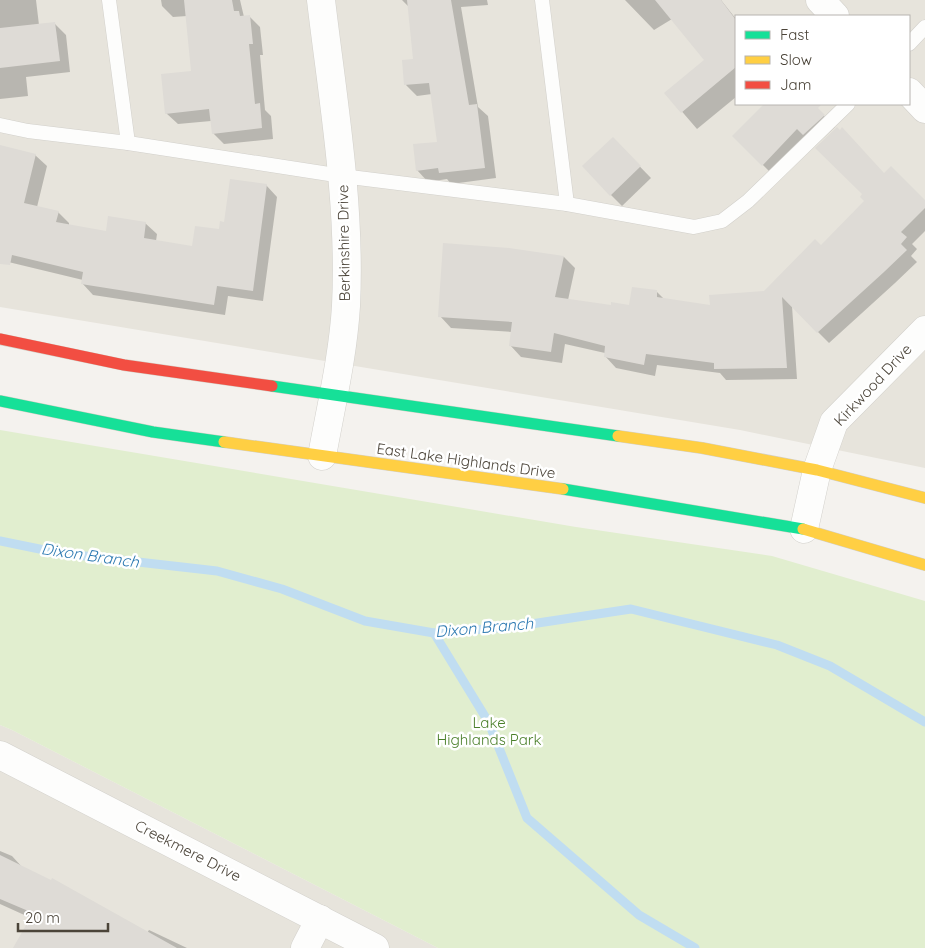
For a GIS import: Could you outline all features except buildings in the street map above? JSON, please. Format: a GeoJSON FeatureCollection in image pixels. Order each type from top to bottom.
{"type":"FeatureCollection","features":[{"type":"Feature","properties":{"kind":"main road"},"geometry":{"type":"LineString","coordinates":[[0,339],[124,365],[702,448],[817,470],[925,498]]}},
{"type":"Feature","properties":{"kind":"main road","name":"East Lake Highlands Drive"},"geometry":{"type":"LineString","coordinates":[[0,401],[153,432],[594,493],[804,529],[925,565]]}},
{"type":"Feature","properties":{"kind":"street","name":"Berkinshire Drive"},"geometry":{"type":"LineString","coordinates":[[321,0],[346,212],[346,306],[322,456]]}},
{"type":"Feature","properties":{"kind":"street"},"geometry":{"type":"LineString","coordinates":[[820,0],[835,15]]}},
{"type":"Feature","properties":{"kind":"street"},"geometry":{"type":"LineString","coordinates":[[910,93],[925,109]]}},
{"type":"Feature","properties":{"kind":"street","name":"Kirkwood Drive"},"geometry":{"type":"LineString","coordinates":[[804,529],[817,470],[834,422],[925,330]]}},
{"type":"Feature","properties":{"kind":"street","name":"Creekmere Drive"},"geometry":{"type":"LineString","coordinates":[[0,755],[375,948]]}},
{"type":"Feature","properties":{"kind":"street"},"geometry":{"type":"LineString","coordinates":[[305,948],[320,919]]}},
{"type":"Feature","properties":{"kind":"lane"},"geometry":{"type":"LineString","coordinates":[[109,0],[128,143]]}},
{"type":"Feature","properties":{"kind":"lane"},"geometry":{"type":"LineString","coordinates":[[542,0],[567,204]]}},
{"type":"Feature","properties":{"kind":"lane"},"geometry":{"type":"LineString","coordinates":[[910,43],[925,27]]}},
{"type":"Feature","properties":{"kind":"lane"},"geometry":{"type":"LineString","coordinates":[[0,124],[28,131],[128,143],[342,176],[567,204],[694,226],[722,221],[748,201],[847,105]]}},
{"type":"Feature","properties":{"kind":"shaded area"},"geometry":{"type":"Polygon","coordinates":[[[0,0],[925,0],[925,468],[740,430],[0,307],[0,0]]]}},
{"type":"Feature","properties":{"kind":"shaded area"},"geometry":{"type":"Polygon","coordinates":[[[0,725],[12,730],[438,948],[0,948],[0,725]]]}},
{"type":"Feature","properties":{"kind":"green space","name":"Lake Highlands Park"},"geometry":{"type":"Polygon","coordinates":[[[0,430],[576,527],[772,556],[925,601],[925,948],[438,948],[0,725],[0,430]]]}},
{"type":"Feature","properties":{"kind":"waterway","name":"Dixon Branch"},"geometry":{"type":"LineString","coordinates":[[0,541],[59,553],[217,571],[282,589],[365,621],[434,633],[511,627],[631,609],[777,645],[830,666],[925,722]]}},
{"type":"Feature","properties":{"kind":"waterway"},"geometry":{"type":"LineString","coordinates":[[434,633],[489,723],[527,818],[639,915],[695,948]]}},
{"type":"Feature","properties":{"kind":"traffic: fast"},"geometry":{"type":"LineString","coordinates":[[272,386],[618,436]]}},
{"type":"Feature","properties":{"kind":"traffic: fast"},"geometry":{"type":"LineString","coordinates":[[0,401],[153,432],[224,442]]}},
{"type":"Feature","properties":{"kind":"traffic: fast"},"geometry":{"type":"LineString","coordinates":[[563,489],[803,529]]}},
{"type":"Feature","properties":{"kind":"traffic: slow"},"geometry":{"type":"LineString","coordinates":[[618,436],[702,448],[817,470],[925,498]]}},
{"type":"Feature","properties":{"kind":"traffic: slow"},"geometry":{"type":"LineString","coordinates":[[224,442],[563,489]]}},
{"type":"Feature","properties":{"kind":"traffic: slow"},"geometry":{"type":"LineString","coordinates":[[803,529],[925,565]]}},
{"type":"Feature","properties":{"kind":"traffic: jam"},"geometry":{"type":"LineString","coordinates":[[0,339],[124,365],[272,386]]}}]}
